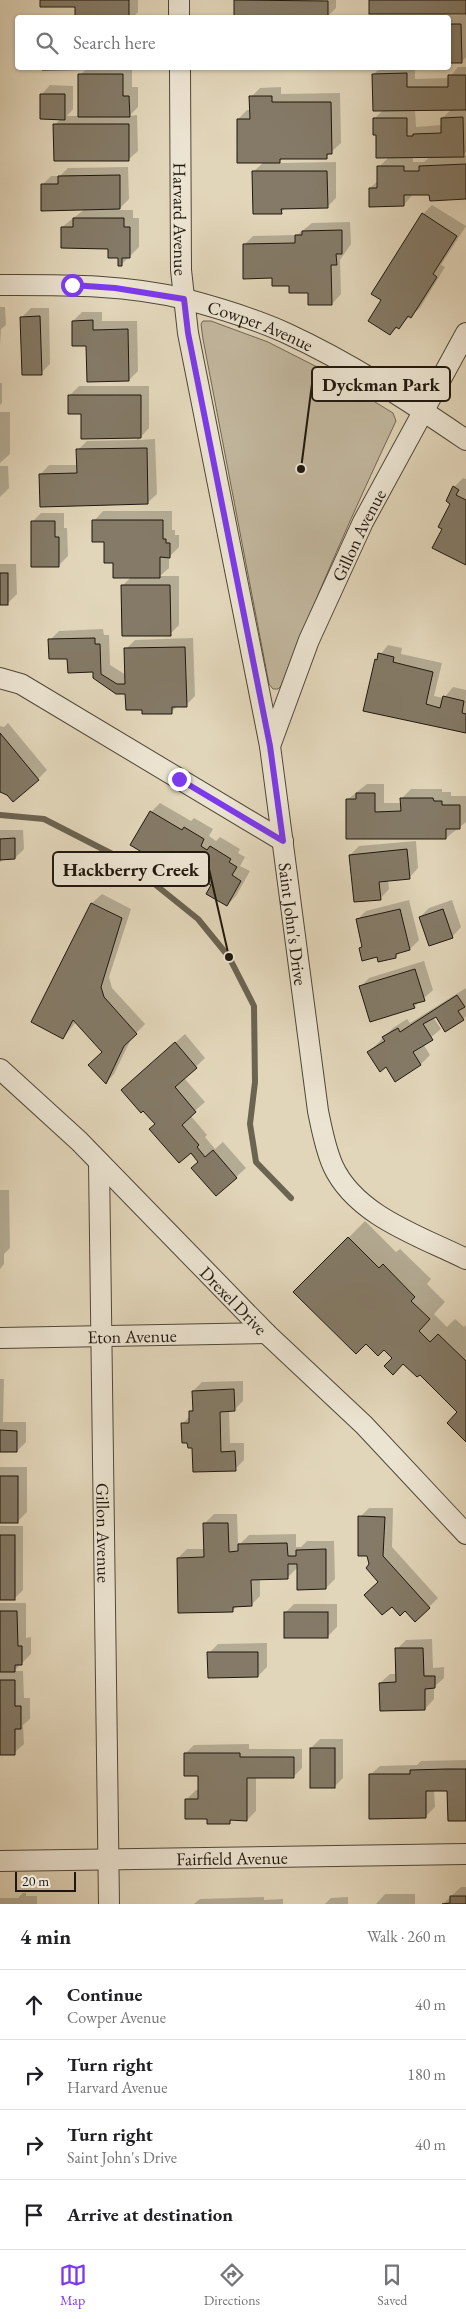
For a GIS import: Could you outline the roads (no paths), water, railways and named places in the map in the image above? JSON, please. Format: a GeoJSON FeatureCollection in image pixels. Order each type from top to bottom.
{"type":"FeatureCollection","features":[{"type":"Feature","properties":{"kind":"street"},"geometry":{"type":"LineString","coordinates":[[179,0],[179,15]]}},
{"type":"Feature","properties":{"kind":"street","name":"Harvard Avenue"},"geometry":{"type":"LineString","coordinates":[[180,70],[181,270],[188,333],[270,746],[283,841]]}},
{"type":"Feature","properties":{"kind":"street","name":"Cowper Avenue"},"geometry":{"type":"LineString","coordinates":[[0,285],[72,285],[115,288],[184,299],[237,315],[286,333],[354,370],[466,440]]}},
{"type":"Feature","properties":{"kind":"street","name":"Gillon Avenue"},"geometry":{"type":"LineString","coordinates":[[270,746],[309,640],[362,522],[466,333]]}},
{"type":"Feature","properties":{"kind":"street","name":"Saint John's Drive"},"geometry":{"type":"LineString","coordinates":[[0,678],[21,684],[283,841],[318,1111],[325,1145],[334,1168],[354,1196],[380,1216],[466,1259]]}},
{"type":"Feature","properties":{"kind":"street","name":"Drexel Drive"},"geometry":{"type":"LineString","coordinates":[[0,1069],[42,1106],[266,1332],[364,1426],[466,1534]]}},
{"type":"Feature","properties":{"kind":"street","name":"Gillon Avenue"},"geometry":{"type":"LineString","coordinates":[[99,1162],[109,1904]]}},
{"type":"Feature","properties":{"kind":"street","name":"Eton Avenue"},"geometry":{"type":"LineString","coordinates":[[0,1338],[266,1332]]}},
{"type":"Feature","properties":{"kind":"street","name":"Fairfield Avenue"},"geometry":{"type":"LineString","coordinates":[[0,1861],[466,1854]]}},
{"type":"Feature","properties":{"kind":"waterway"},"geometry":{"type":"LineString","coordinates":[[0,815],[44,819],[126,861],[198,919],[229,957],[254,1006],[255,1082],[250,1124],[256,1162],[291,1198]]}},
{"type":"Feature","properties":{"kind":"place","name":"Dyckman Park"},"geometry":{"type":"Point","coordinates":[301,469]}},
{"type":"Feature","properties":{"kind":"place","name":"Hackberry Creek"},"geometry":{"type":"Point","coordinates":[229,957]}}]}
